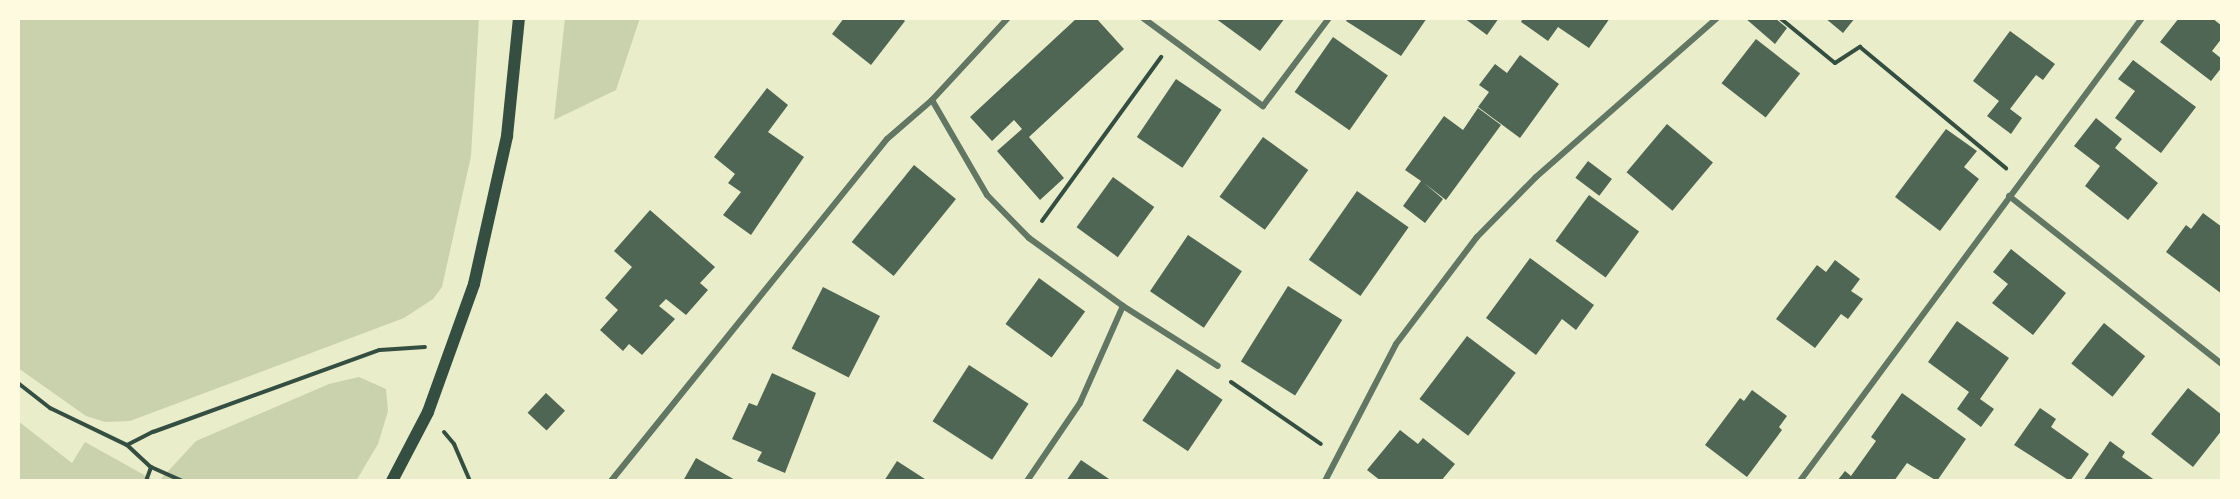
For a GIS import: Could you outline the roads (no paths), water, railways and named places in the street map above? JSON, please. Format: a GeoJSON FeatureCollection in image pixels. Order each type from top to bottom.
{"type":"FeatureCollection","features":[{"type":"Feature","properties":{"kind":"main road"},"geometry":{"type":"LineString","coordinates":[[392,481],[428,412],[452,351],[474,284],[501,169],[519,18]]}},
{"type":"Feature","properties":{"kind":"street"},"geometry":{"type":"LineString","coordinates":[[611,481],[887,140],[932,100],[1008,18]]}},
{"type":"Feature","properties":{"kind":"street"},"geometry":{"type":"LineString","coordinates":[[1143,18],[1263,105],[1329,18]]}},
{"type":"Feature","properties":{"kind":"street"},"geometry":{"type":"LineString","coordinates":[[1325,481],[1396,344],[1477,237],[1536,177],[1717,18]]}},
{"type":"Feature","properties":{"kind":"street"},"geometry":{"type":"LineString","coordinates":[[1800,481],[2020,180],[2142,18]]}},
{"type":"Feature","properties":{"kind":"street"},"geometry":{"type":"LineString","coordinates":[[932,100],[987,195],[1029,238],[1123,306],[1218,366]]}},
{"type":"Feature","properties":{"kind":"street"},"geometry":{"type":"LineString","coordinates":[[2009,196],[2222,364]]}},
{"type":"Feature","properties":{"kind":"street"},"geometry":{"type":"LineString","coordinates":[[1027,481],[1083,396],[1123,306]]}}]}
